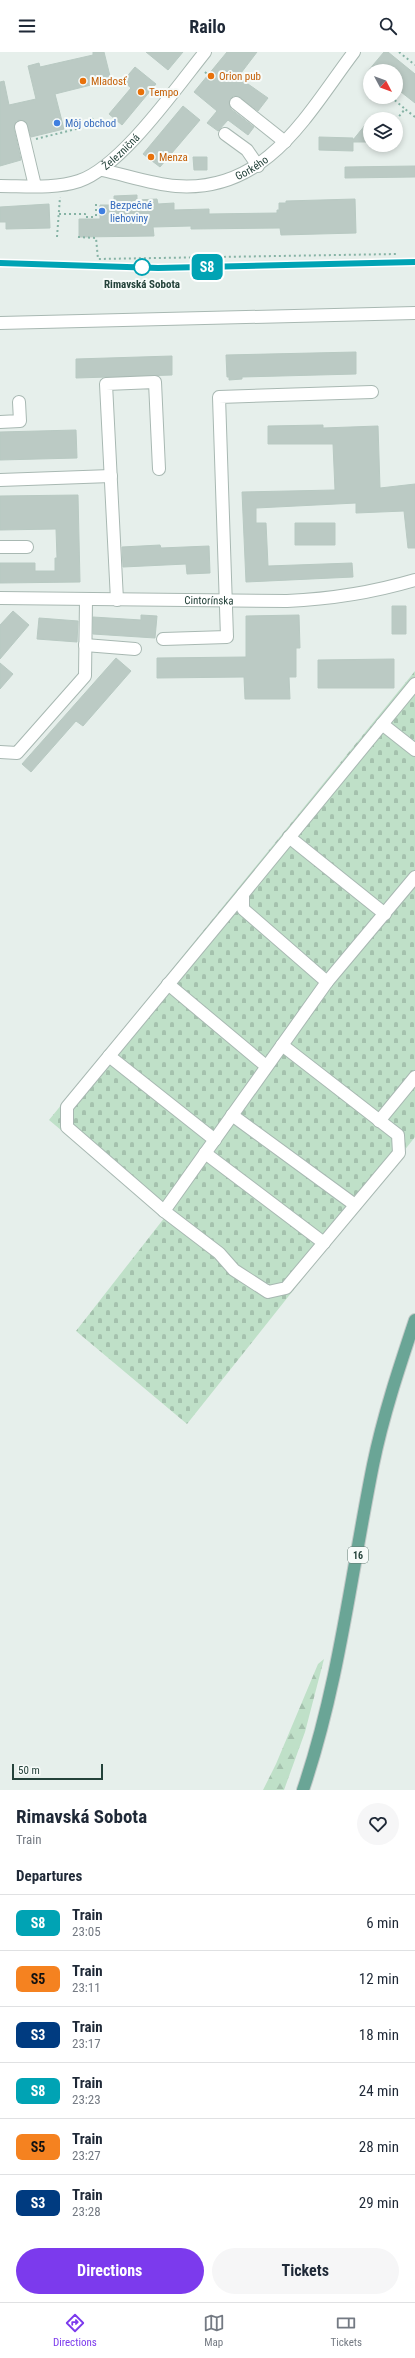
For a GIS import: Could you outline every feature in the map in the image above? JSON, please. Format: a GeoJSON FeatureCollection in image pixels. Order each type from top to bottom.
{"type":"FeatureCollection","features":[{"type":"Feature","properties":{"kind":"main road","name":"16"},"geometry":{"type":"LineString","coordinates":[[303,1790],[333,1688],[373,1464],[394,1380],[415,1320]]}},
{"type":"Feature","properties":{"kind":"street","name":"Železničná"},"geometry":{"type":"LineString","coordinates":[[0,186],[35,186],[78,181],[102,170],[127,146],[205,52]]}},
{"type":"Feature","properties":{"kind":"street","name":"Gorkého"},"geometry":{"type":"LineString","coordinates":[[102,170],[176,186],[198,186],[223,181],[243,174],[258,166],[277,152],[354,52]]}},
{"type":"Feature","properties":{"kind":"street"},"geometry":{"type":"LineString","coordinates":[[236,103],[285,142]]}},
{"type":"Feature","properties":{"kind":"street"},"geometry":{"type":"LineString","coordinates":[[21,127],[35,186]]}},
{"type":"Feature","properties":{"kind":"street"},"geometry":{"type":"LineString","coordinates":[[225,134],[247,150],[258,166]]}},
{"type":"Feature","properties":{"kind":"street"},"geometry":{"type":"LineString","coordinates":[[0,323],[415,313]]}},
{"type":"Feature","properties":{"kind":"street"},"geometry":{"type":"LineString","coordinates":[[117,600],[106,384],[155,382],[159,469]]}},
{"type":"Feature","properties":{"kind":"street"},"geometry":{"type":"LineString","coordinates":[[163,639],[227,637],[220,398],[372,392]]}},
{"type":"Feature","properties":{"kind":"street"},"geometry":{"type":"LineString","coordinates":[[0,422],[20,421],[19,402]]}},
{"type":"Feature","properties":{"kind":"street"},"geometry":{"type":"LineString","coordinates":[[0,480],[111,476]]}},
{"type":"Feature","properties":{"kind":"street"},"geometry":{"type":"LineString","coordinates":[[0,547],[27,547]]}},
{"type":"Feature","properties":{"kind":"street","name":"Cintorínska"},"geometry":{"type":"LineString","coordinates":[[0,598],[226,601],[333,599],[376,592],[415,580]]}},
{"type":"Feature","properties":{"kind":"street"},"geometry":{"type":"LineString","coordinates":[[0,752],[17,753],[85,676],[86,600]]}},
{"type":"Feature","properties":{"kind":"street"},"geometry":{"type":"LineString","coordinates":[[85,645],[136,649]]}},
{"type":"Feature","properties":{"kind":"street"},"geometry":{"type":"LineString","coordinates":[[282,1044],[398,1135],[399,1153],[286,1288],[268,1292],[234,1270],[219,1253],[164,1211],[67,1127],[66,1108],[415,684]]}},
{"type":"Feature","properties":{"kind":"street"},"geometry":{"type":"LineString","coordinates":[[382,724],[415,750]]}},
{"type":"Feature","properties":{"kind":"street"},"geometry":{"type":"LineString","coordinates":[[289,837],[385,914]]}},
{"type":"Feature","properties":{"kind":"street"},"geometry":{"type":"LineString","coordinates":[[164,1211],[327,982],[415,877]]}},
{"type":"Feature","properties":{"kind":"street"},"geometry":{"type":"LineString","coordinates":[[243,894],[242,909],[327,982]]}},
{"type":"Feature","properties":{"kind":"street"},"geometry":{"type":"LineString","coordinates":[[168,984],[266,1066]]}},
{"type":"Feature","properties":{"kind":"street"},"geometry":{"type":"LineString","coordinates":[[109,1056],[215,1140]]}},
{"type":"Feature","properties":{"kind":"street"},"geometry":{"type":"LineString","coordinates":[[379,1121],[415,1077]]}},
{"type":"Feature","properties":{"kind":"street"},"geometry":{"type":"LineString","coordinates":[[232,1115],[356,1205]]}},
{"type":"Feature","properties":{"kind":"street"},"geometry":{"type":"LineString","coordinates":[[205,1153],[324,1243]]}},
{"type":"Feature","properties":{"kind":"path"},"geometry":{"type":"LineString","coordinates":[[399,52],[415,65]]}},
{"type":"Feature","properties":{"kind":"path"},"geometry":{"type":"LineString","coordinates":[[205,72],[208,75]]}},
{"type":"Feature","properties":{"kind":"path"},"geometry":{"type":"LineString","coordinates":[[399,104],[415,117]]}},
{"type":"Feature","properties":{"kind":"path"},"geometry":{"type":"LineString","coordinates":[[25,142],[84,127],[95,116]]}},
{"type":"Feature","properties":{"kind":"path"},"geometry":{"type":"LineString","coordinates":[[55,197],[61,197],[57,237]]}},
{"type":"Feature","properties":{"kind":"path"},"geometry":{"type":"LineString","coordinates":[[59,214],[85,214],[85,217],[96,218],[96,204]]}},
{"type":"Feature","properties":{"kind":"path"},"geometry":{"type":"LineString","coordinates":[[78,237],[96,237],[98,259],[398,254]]}},
{"type":"Feature","properties":{"kind":"green space"},"geometry":{"type":"Polygon","coordinates":[[[415,671],[415,1137],[187,1424],[76,1331],[165,1217],[49,1120],[415,671]]]}},
{"type":"Feature","properties":{"kind":"green space"},"geometry":{"type":"Polygon","coordinates":[[[324,1659],[305,1732],[284,1790],[263,1790],[276,1764],[318,1664],[324,1659]]]}},
{"type":"Feature","properties":{"kind":"building"},"geometry":{"type":"Polygon","coordinates":[[[93,52],[104,52],[111,80],[55,94],[64,129],[31,137],[26,122],[20,120],[16,121],[14,129],[21,160],[0,166],[0,82],[4,81],[9,105],[36,99],[28,66],[39,63],[40,67],[93,55],[93,52]]]}},
{"type":"Feature","properties":{"kind":"building"},"geometry":{"type":"Polygon","coordinates":[[[146,52],[183,52],[168,70],[146,52]]]}},
{"type":"Feature","properties":{"kind":"building"},"geometry":{"type":"Polygon","coordinates":[[[227,52],[257,52],[238,77],[268,98],[258,111],[237,96],[233,96],[229,102],[231,109],[254,127],[248,135],[228,120],[218,131],[207,123],[217,111],[194,92],[227,52]]]}},
{"type":"Feature","properties":{"kind":"building"},"geometry":{"type":"Polygon","coordinates":[[[384,52],[388,52],[403,64],[374,64],[384,52]]]}},
{"type":"Feature","properties":{"kind":"building"},"geometry":{"type":"Polygon","coordinates":[[[403,64],[415,74],[415,103],[403,94],[403,64]]]}},
{"type":"Feature","properties":{"kind":"building"},"geometry":{"type":"Polygon","coordinates":[[[135,67],[156,84],[122,125],[109,114],[131,88],[123,81],[135,67]]]}},
{"type":"Feature","properties":{"kind":"building"},"geometry":{"type":"Polygon","coordinates":[[[183,106],[200,120],[160,167],[143,154],[183,106]]]}},
{"type":"Feature","properties":{"kind":"building"},"geometry":{"type":"Polygon","coordinates":[[[363,128],[363,142],[353,142],[353,151],[319,150],[319,137],[353,138],[353,140],[363,128]]]}},
{"type":"Feature","properties":{"kind":"building"},"geometry":{"type":"Polygon","coordinates":[[[193,157],[207,157],[207,170],[194,170],[193,157]]]}},
{"type":"Feature","properties":{"kind":"building"},"geometry":{"type":"Polygon","coordinates":[[[415,166],[415,177],[345,178],[345,167],[415,166]]]}},
{"type":"Feature","properties":{"kind":"building"},"geometry":{"type":"Polygon","coordinates":[[[137,195],[137,200],[157,199],[158,204],[174,203],[174,210],[209,209],[209,214],[277,213],[277,210],[279,210],[279,203],[286,203],[286,201],[355,199],[356,233],[281,235],[280,228],[191,229],[191,226],[153,227],[154,236],[79,237],[79,219],[100,219],[100,205],[114,205],[114,196],[137,195]]]}},
{"type":"Feature","properties":{"kind":"building"},"geometry":{"type":"Polygon","coordinates":[[[49,204],[50,228],[6,229],[6,222],[0,222],[0,207],[49,204]]]}},
{"type":"Feature","properties":{"kind":"building"},"geometry":{"type":"Polygon","coordinates":[[[356,352],[356,374],[242,377],[242,379],[229,380],[229,377],[227,377],[226,355],[356,352]]]}},
{"type":"Feature","properties":{"kind":"building"},"geometry":{"type":"Polygon","coordinates":[[[172,356],[172,375],[76,378],[76,359],[172,356]]]}},
{"type":"Feature","properties":{"kind":"building"},"geometry":{"type":"Polygon","coordinates":[[[323,425],[323,428],[378,426],[380,488],[415,484],[415,548],[408,548],[404,511],[356,513],[356,503],[256,508],[256,523],[266,523],[268,566],[352,563],[353,577],[246,582],[242,492],[335,490],[333,444],[268,444],[268,426],[323,425]]]}},
{"type":"Feature","properties":{"kind":"building"},"geometry":{"type":"Polygon","coordinates":[[[76,430],[77,458],[0,460],[0,432],[76,430]]]}},
{"type":"Feature","properties":{"kind":"building"},"geometry":{"type":"Polygon","coordinates":[[[78,495],[80,582],[0,583],[0,563],[35,563],[35,571],[55,571],[55,558],[57,558],[56,529],[0,530],[0,496],[78,495]]]}},
{"type":"Feature","properties":{"kind":"building"},"geometry":{"type":"Polygon","coordinates":[[[295,523],[335,523],[335,545],[295,545],[295,523]]]}},
{"type":"Feature","properties":{"kind":"building"},"geometry":{"type":"Polygon","coordinates":[[[160,545],[161,548],[209,546],[210,573],[187,574],[186,564],[123,567],[122,547],[160,545]]]}},
{"type":"Feature","properties":{"kind":"building"},"geometry":{"type":"Polygon","coordinates":[[[392,606],[406,606],[406,634],[392,634],[392,606]]]}},
{"type":"Feature","properties":{"kind":"building"},"geometry":{"type":"Polygon","coordinates":[[[13,611],[29,625],[0,659],[0,625],[13,611]]]}},
{"type":"Feature","properties":{"kind":"building"},"geometry":{"type":"Polygon","coordinates":[[[141,615],[157,616],[155,638],[93,634],[93,617],[141,620],[141,615]]]}},
{"type":"Feature","properties":{"kind":"building"},"geometry":{"type":"Polygon","coordinates":[[[299,615],[300,648],[296,648],[296,677],[289,677],[290,699],[245,699],[244,677],[157,678],[157,658],[246,657],[246,616],[299,615]]]}},
{"type":"Feature","properties":{"kind":"building"},"geometry":{"type":"Polygon","coordinates":[[[39,618],[78,621],[77,642],[37,639],[39,618]]]}},
{"type":"Feature","properties":{"kind":"building"},"geometry":{"type":"Polygon","coordinates":[[[116,658],[131,671],[83,726],[76,721],[31,772],[22,764],[116,658]]]}},
{"type":"Feature","properties":{"kind":"building"},"geometry":{"type":"Polygon","coordinates":[[[394,659],[394,688],[318,688],[318,660],[394,659]]]}},
{"type":"Feature","properties":{"kind":"building"},"geometry":{"type":"Polygon","coordinates":[[[0,663],[13,674],[0,689],[0,663]]]}},
{"type":"Feature","properties":{"kind":"railway"},"geometry":{"type":"LineString","coordinates":[[0,263],[158,267],[415,262]]}},
{"type":"Feature","properties":{"kind":"train","name":"S8"},"geometry":{"type":"LineString","coordinates":[[0,263],[158,268],[415,262]]}},
{"type":"Feature","properties":{"kind":"place","name":"Orion pub"},"geometry":{"type":"Point","coordinates":[211,76]}},
{"type":"Feature","properties":{"kind":"place","name":"Mladosť"},"geometry":{"type":"Point","coordinates":[83,81]}},
{"type":"Feature","properties":{"kind":"place","name":"Tempo"},"geometry":{"type":"Point","coordinates":[141,92]}},
{"type":"Feature","properties":{"kind":"place","name":"Môj obchod"},"geometry":{"type":"Point","coordinates":[57,123]}},
{"type":"Feature","properties":{"kind":"place","name":"Menza"},"geometry":{"type":"Point","coordinates":[151,157]}},
{"type":"Feature","properties":{"kind":"place","name":"Bezpečné liehoviny"},"geometry":{"type":"Point","coordinates":[102,211]}},
{"type":"Feature","properties":{"kind":"place","name":"Rimavská Sobota"},"geometry":{"type":"Point","coordinates":[142,267]}}]}
